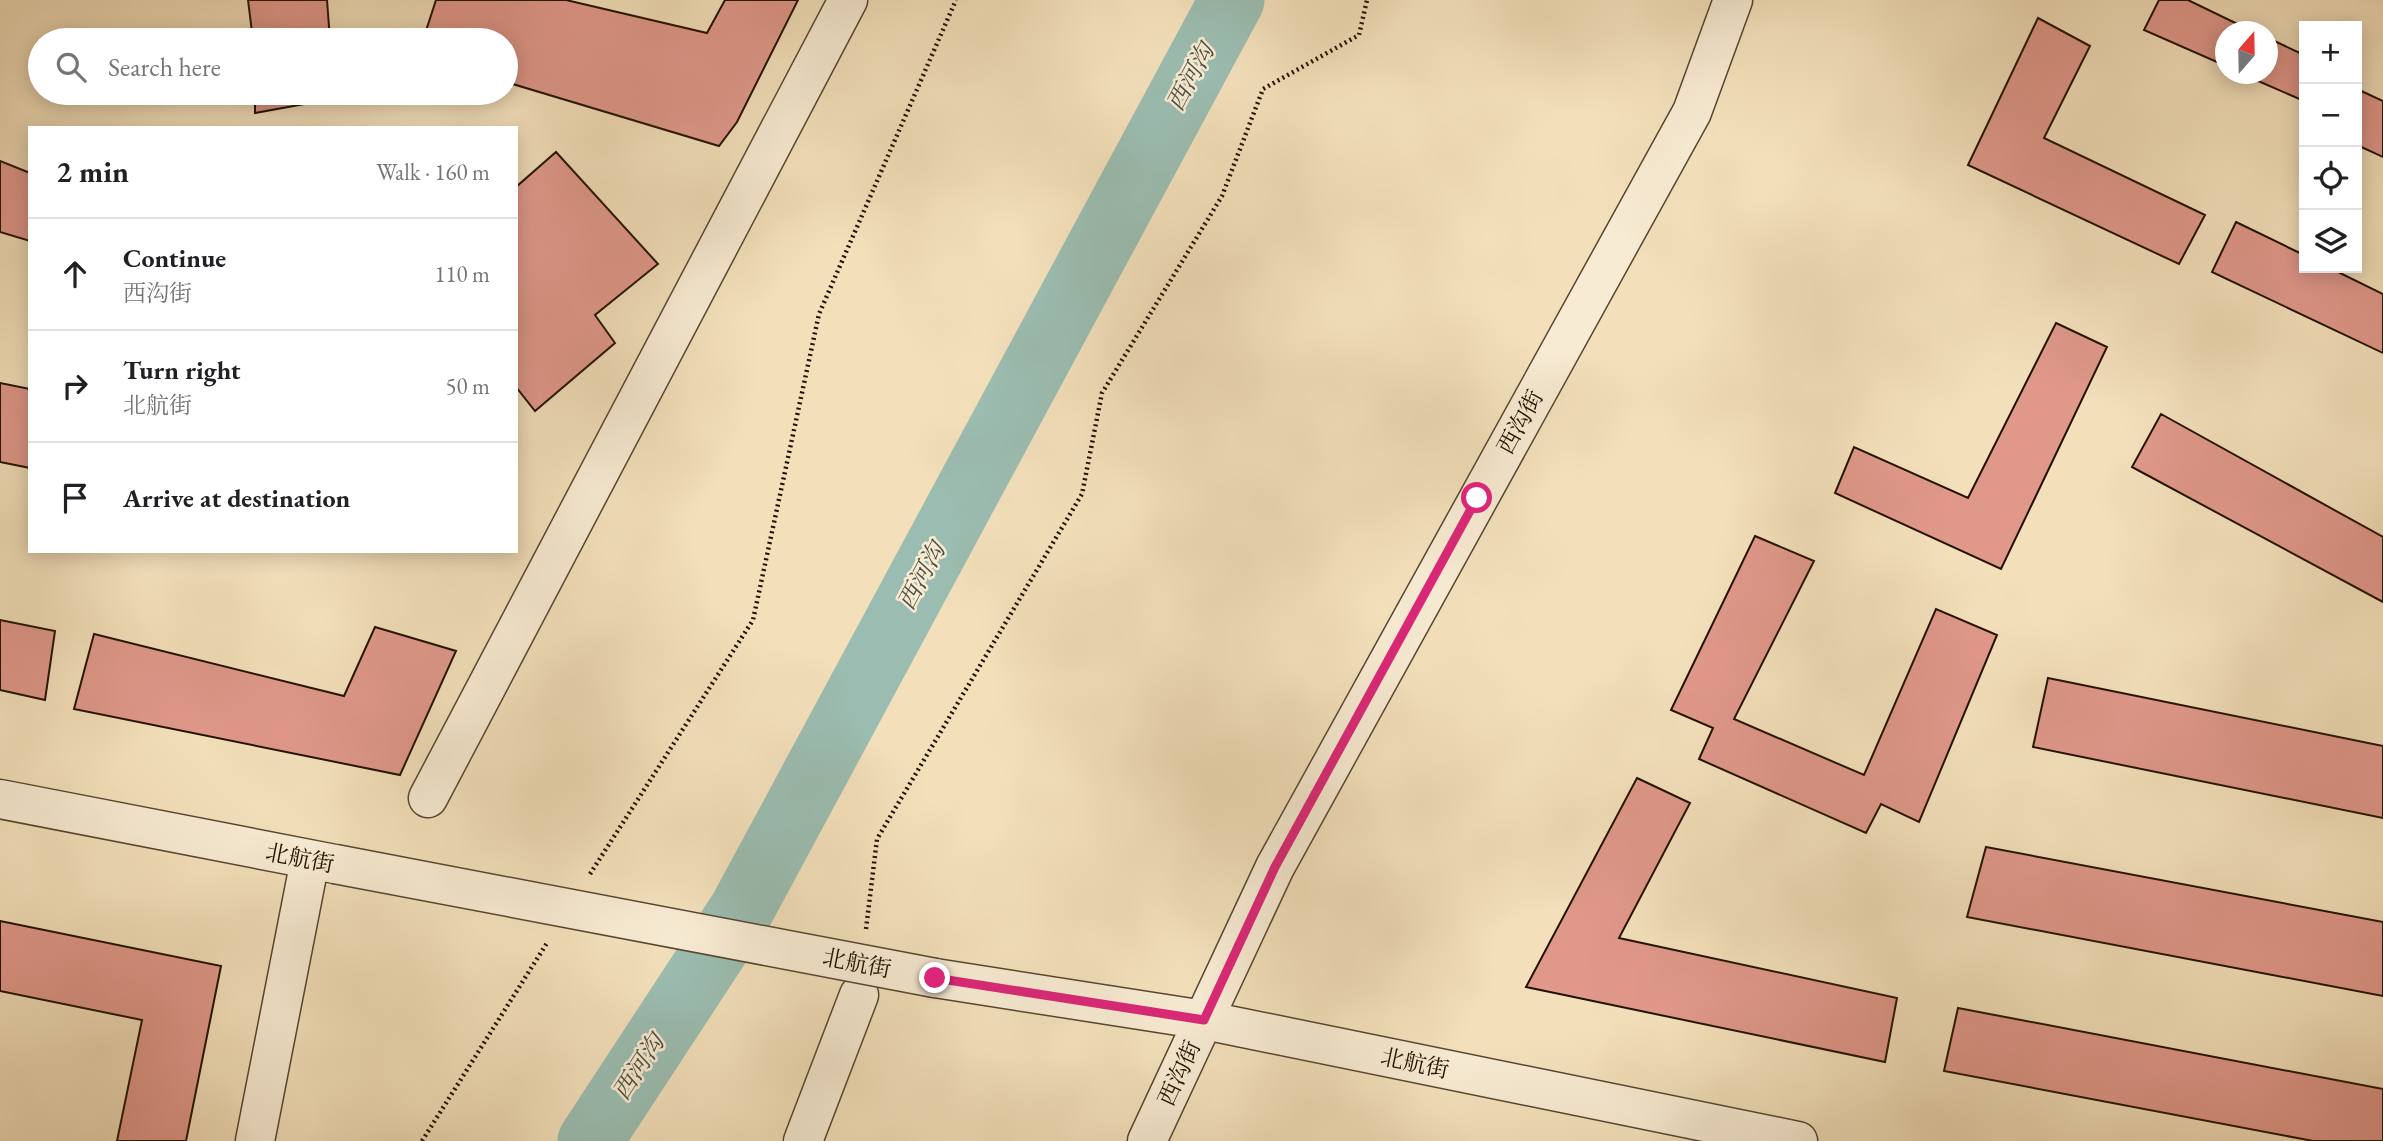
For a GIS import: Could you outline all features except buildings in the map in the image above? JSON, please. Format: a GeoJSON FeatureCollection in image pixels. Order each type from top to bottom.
{"type":"FeatureCollection","features":[{"type":"Feature","properties":{"kind":"street"},"geometry":{"type":"LineString","coordinates":[[428,798],[848,0]]}},
{"type":"Feature","properties":{"kind":"street","name":"西沟街"},"geometry":{"type":"LineString","coordinates":[[1147,1141],[1275,867],[1692,112],[1733,0]]}},
{"type":"Feature","properties":{"kind":"street","name":"北航街"},"geometry":{"type":"LineString","coordinates":[[0,799],[935,978],[1204,1020],[1798,1141]]}},
{"type":"Feature","properties":{"kind":"street"},"geometry":{"type":"LineString","coordinates":[[255,1141],[322,862]]}},
{"type":"Feature","properties":{"kind":"street"},"geometry":{"type":"LineString","coordinates":[[803,1141],[859,995]]}},
{"type":"Feature","properties":{"kind":"path"},"geometry":{"type":"LineString","coordinates":[[585,882],[753,620],[819,314],[956,0]]}},
{"type":"Feature","properties":{"kind":"path"},"geometry":{"type":"LineString","coordinates":[[866,930],[877,839],[1082,494],[1102,393],[1222,196],[1263,89],[1359,35],[1367,0]]}},
{"type":"Feature","properties":{"kind":"path"},"geometry":{"type":"LineString","coordinates":[[422,1141],[548,941]]}},
{"type":"Feature","properties":{"kind":"waterway","name":"西河沟"},"geometry":{"type":"LineString","coordinates":[[590,1141],[742,909],[1232,0]]}},
{"type":"Feature","properties":{"kind":"route"},"geometry":{"type":"LineString","coordinates":[[935,978],[1204,1020],[1275,867],[1477,498]]}}]}
